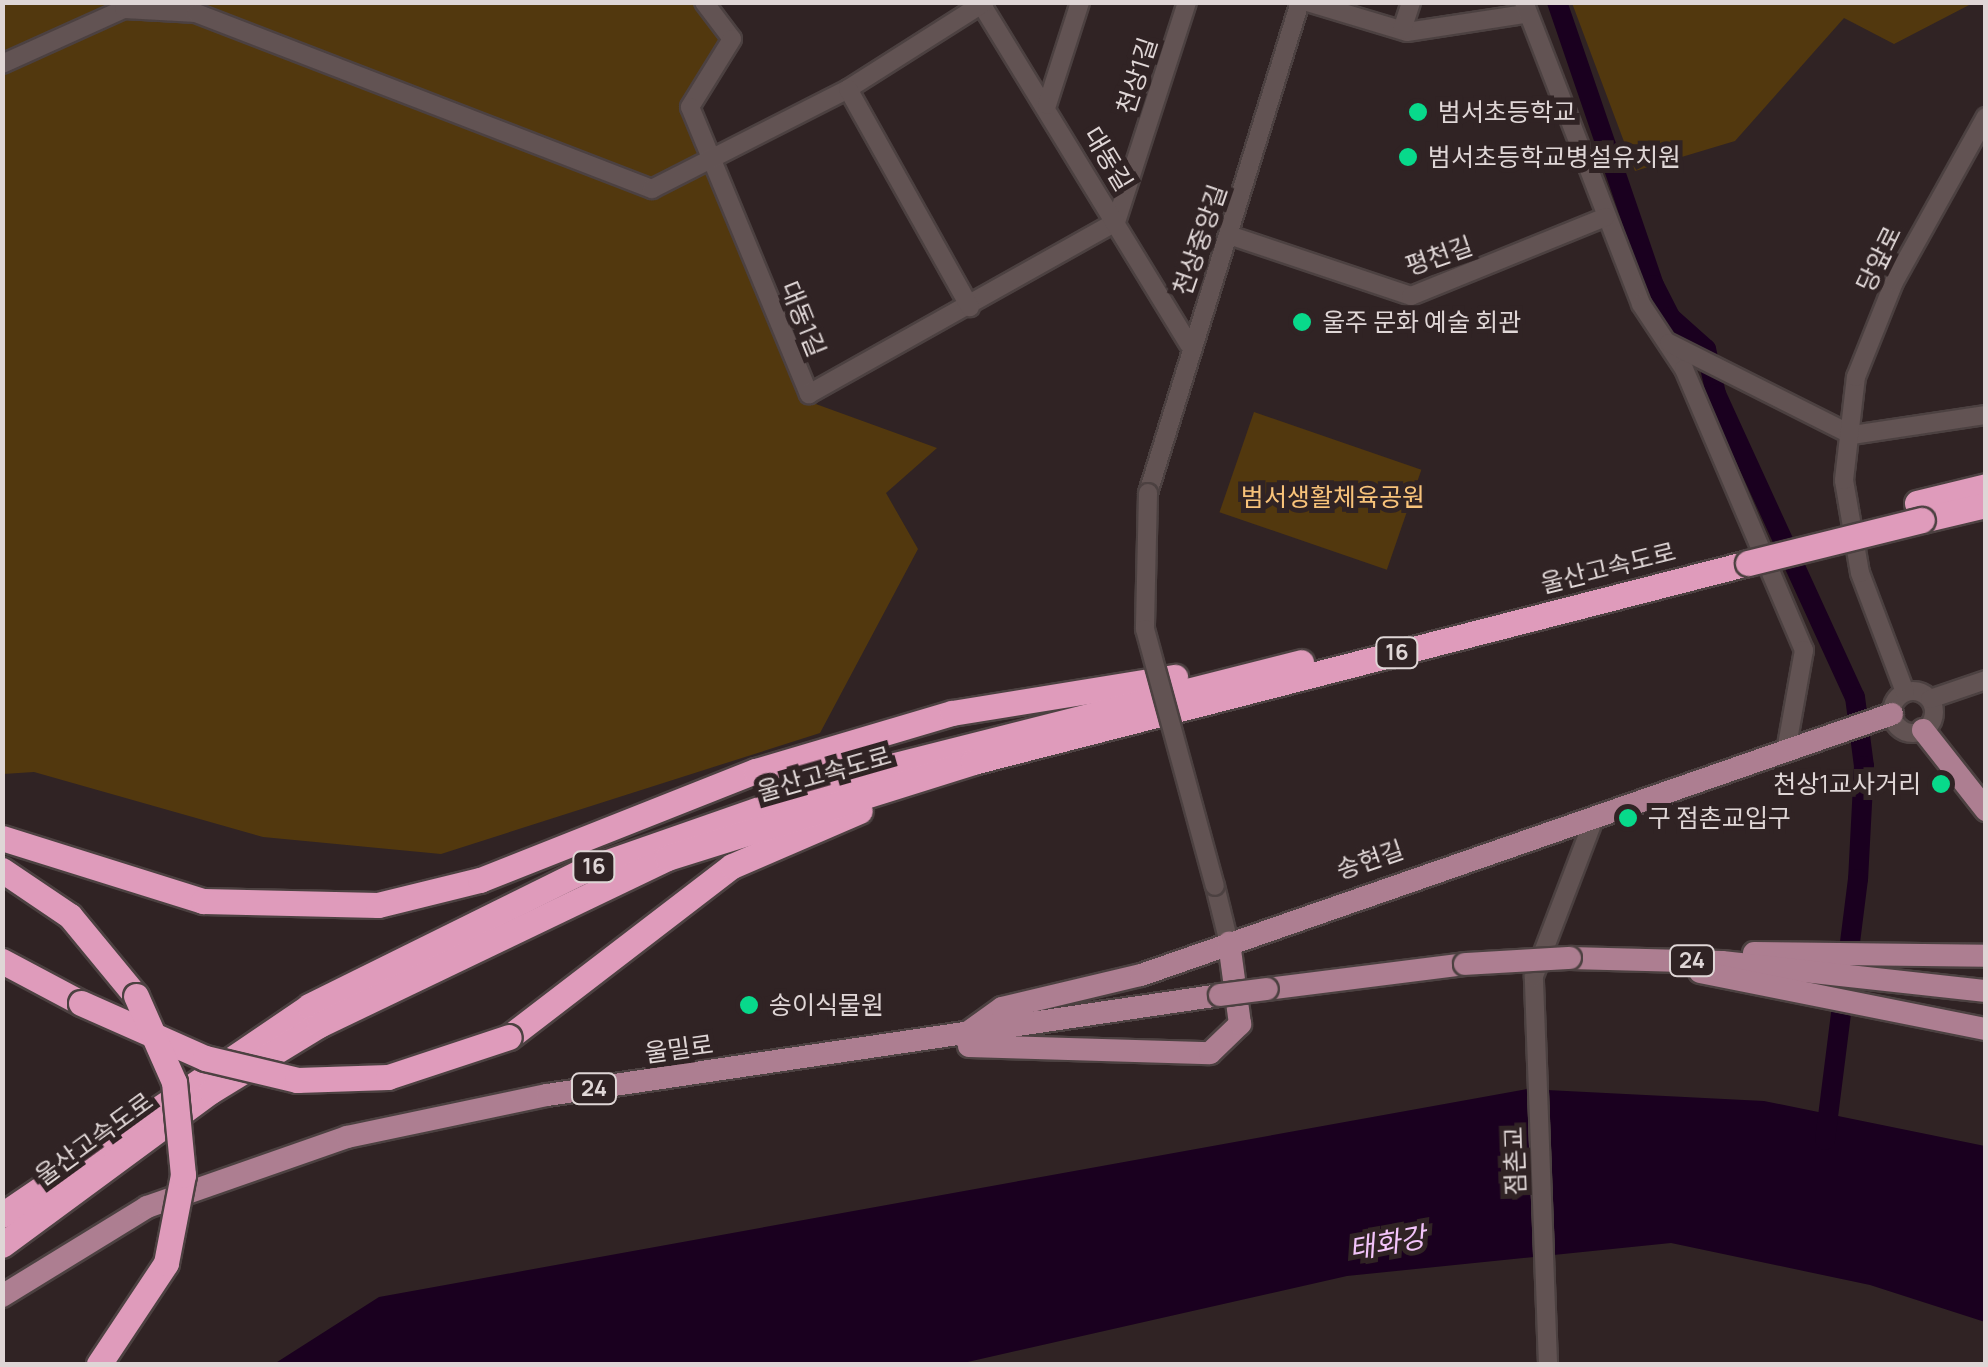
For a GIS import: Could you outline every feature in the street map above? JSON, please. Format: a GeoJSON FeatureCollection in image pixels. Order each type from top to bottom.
{"type":"FeatureCollection","features":[{"type":"Feature","properties":{"kind":"highway","name":"16"},"geometry":{"type":"LineString","coordinates":[[1746,556],[1919,512],[1986,486]]}},
{"type":"Feature","properties":{"kind":"highway","name":"16"},"geometry":{"type":"LineString","coordinates":[[1919,512],[1986,505]]}},
{"type":"Feature","properties":{"kind":"highway","name":"울산고속도로"},"geometry":{"type":"LineString","coordinates":[[2,1214],[263,1034],[511,902],[786,796],[1254,672],[1746,556]]}},
{"type":"Feature","properties":{"kind":"highway","name":"울산고속도로"},"geometry":{"type":"LineString","coordinates":[[2,1245],[211,1091],[448,956],[742,830],[1746,556]]}},
{"type":"Feature","properties":{"kind":"highway"},"geometry":{"type":"LineString","coordinates":[[2,838],[204,901],[378,905],[480,880],[756,770],[952,713],[1212,670],[1254,672]]}},
{"type":"Feature","properties":{"kind":"highway"},"geometry":{"type":"LineString","coordinates":[[2,961],[204,1058],[297,1080],[407,1074],[509,1037],[757,852],[1024,762],[1047,744]]}},
{"type":"Feature","properties":{"kind":"highway"},"geometry":{"type":"LineString","coordinates":[[2,870],[70,916],[136,996],[174,1082],[183,1174],[166,1264],[99,1364]]}},
{"type":"Feature","properties":{"kind":"main road"},"geometry":{"type":"LineString","coordinates":[[1595,816],[1885,718]]}},
{"type":"Feature","properties":{"kind":"main road"},"geometry":{"type":"LineString","coordinates":[[1923,730],[1986,810]]}},
{"type":"Feature","properties":{"kind":"main road","name":"송현길"},"geometry":{"type":"LineString","coordinates":[[963,1036],[1002,1008],[1229,943],[1530,835],[1595,816]]}},
{"type":"Feature","properties":{"kind":"main road"},"geometry":{"type":"LineString","coordinates":[[912,1044],[1210,1053],[1240,1024],[1229,943]]}},
{"type":"Feature","properties":{"kind":"main road"},"geometry":{"type":"LineString","coordinates":[[1815,960],[1895,953],[1986,956]]}},
{"type":"Feature","properties":{"kind":"main road"},"geometry":{"type":"LineString","coordinates":[[1640,959],[1886,1013],[1986,1029]]}},
{"type":"Feature","properties":{"kind":"main road","name":"울밀로"},"geometry":{"type":"LineString","coordinates":[[2,1296],[148,1207],[294,1151],[546,1095],[912,1044],[1220,995],[1464,964],[1640,959]]}},
{"type":"Feature","properties":{"kind":"main road","name":"24"},"geometry":{"type":"LineString","coordinates":[[1640,959],[1815,960],[1885,980],[1986,991]]}},
{"type":"Feature","properties":{"kind":"street","name":"대동1길"},"geometry":{"type":"LineString","coordinates":[[704,2],[732,39],[690,107],[808,394],[970,307],[1116,222]]}},
{"type":"Feature","properties":{"kind":"street"},"geometry":{"type":"LineString","coordinates":[[1047,105],[1080,2]]}},
{"type":"Feature","properties":{"kind":"street","name":"천상1길"},"geometry":{"type":"LineString","coordinates":[[1116,222],[1187,2]]}},
{"type":"Feature","properties":{"kind":"street"},"geometry":{"type":"LineString","coordinates":[[1303,2],[1402,30],[1524,8],[1606,217],[1740,496],[1804,650],[1786,750]]}},
{"type":"Feature","properties":{"kind":"street","name":"천상중앙길"},"geometry":{"type":"LineString","coordinates":[[1229,943],[1144,628],[1148,494],[1189,344],[1229,235],[1303,2]]}},
{"type":"Feature","properties":{"kind":"street"},"geometry":{"type":"LineString","coordinates":[[1402,30],[1410,2]]}},
{"type":"Feature","properties":{"kind":"street"},"geometry":{"type":"LineString","coordinates":[[2,64],[124,9],[196,13],[652,190],[713,164],[848,89],[983,4]]}},
{"type":"Feature","properties":{"kind":"street","name":"대동길"},"geometry":{"type":"LineString","coordinates":[[983,4],[1189,344]]}},
{"type":"Feature","properties":{"kind":"street"},"geometry":{"type":"LineString","coordinates":[[848,89],[970,307]]}},
{"type":"Feature","properties":{"kind":"street","name":"당앞로"},"geometry":{"type":"LineString","coordinates":[[1905,692],[1860,574],[1844,480],[1856,376],[1873,330],[1986,117]]}},
{"type":"Feature","properties":{"kind":"street","name":"평천길"},"geometry":{"type":"LineString","coordinates":[[1229,235],[1411,296],[1606,217]]}},
{"type":"Feature","properties":{"kind":"street"},"geometry":{"type":"LineString","coordinates":[[1662,338],[1689,356],[1852,434],[1986,414]]}},
{"type":"Feature","properties":{"kind":"street"},"geometry":{"type":"LineString","coordinates":[[1930,700],[1923,730],[1904,730],[1885,718],[1905,692],[1930,700],[1986,680]]}},
{"type":"Feature","properties":{"kind":"street","name":"점촌교"},"geometry":{"type":"LineString","coordinates":[[1548,1364],[1533,1005],[1544,940],[1580,872],[1595,816]]}},
{"type":"Feature","properties":{"kind":"green space"},"geometry":{"type":"Polygon","coordinates":[[[1572,2],[1973,3],[1894,44],[1844,18],[1735,141],[1635,171],[1572,2]]]}},
{"type":"Feature","properties":{"kind":"green space"},"geometry":{"type":"Polygon","coordinates":[[[3,3],[693,3],[723,34],[679,107],[802,399],[937,448],[886,493],[918,549],[820,733],[441,854],[263,837],[34,772],[3,774],[3,3]]]}},
{"type":"Feature","properties":{"kind":"green space","name":"범서생활체육공원"},"geometry":{"type":"Polygon","coordinates":[[[1254,412],[1421,470],[1387,570],[1219,512],[1254,412]]]}},
{"type":"Feature","properties":{"kind":"water","name":"태화강"},"geometry":{"type":"Polygon","coordinates":[[[1527,1089],[1764,1101],[1985,1146],[1985,1322],[1870,1285],[1671,1243],[1347,1276],[959,1364],[274,1364],[379,1297],[1527,1089]]]}},
{"type":"Feature","properties":{"kind":"waterway"},"geometry":{"type":"LineString","coordinates":[[1557,2],[1654,285],[1670,317],[1706,349],[1716,394],[1855,697],[1864,766],[1858,879],[1825,1140]]}},
{"type":"Feature","properties":{"kind":"place","name":"범서초등학교"},"geometry":{"type":"Point","coordinates":[1418,112]}},
{"type":"Feature","properties":{"kind":"place","name":"범서초등학교병설유치원"},"geometry":{"type":"Point","coordinates":[1408,157]}},
{"type":"Feature","properties":{"kind":"place","name":"울주 문화 예술 회관"},"geometry":{"type":"Point","coordinates":[1302,322]}},
{"type":"Feature","properties":{"kind":"place","name":"천상1교사거리"},"geometry":{"type":"Point","coordinates":[1941,784]}},
{"type":"Feature","properties":{"kind":"place","name":"구 점촌교입구"},"geometry":{"type":"Point","coordinates":[1628,818]}},
{"type":"Feature","properties":{"kind":"place","name":"송이식물원"},"geometry":{"type":"Point","coordinates":[749,1005]}}]}
